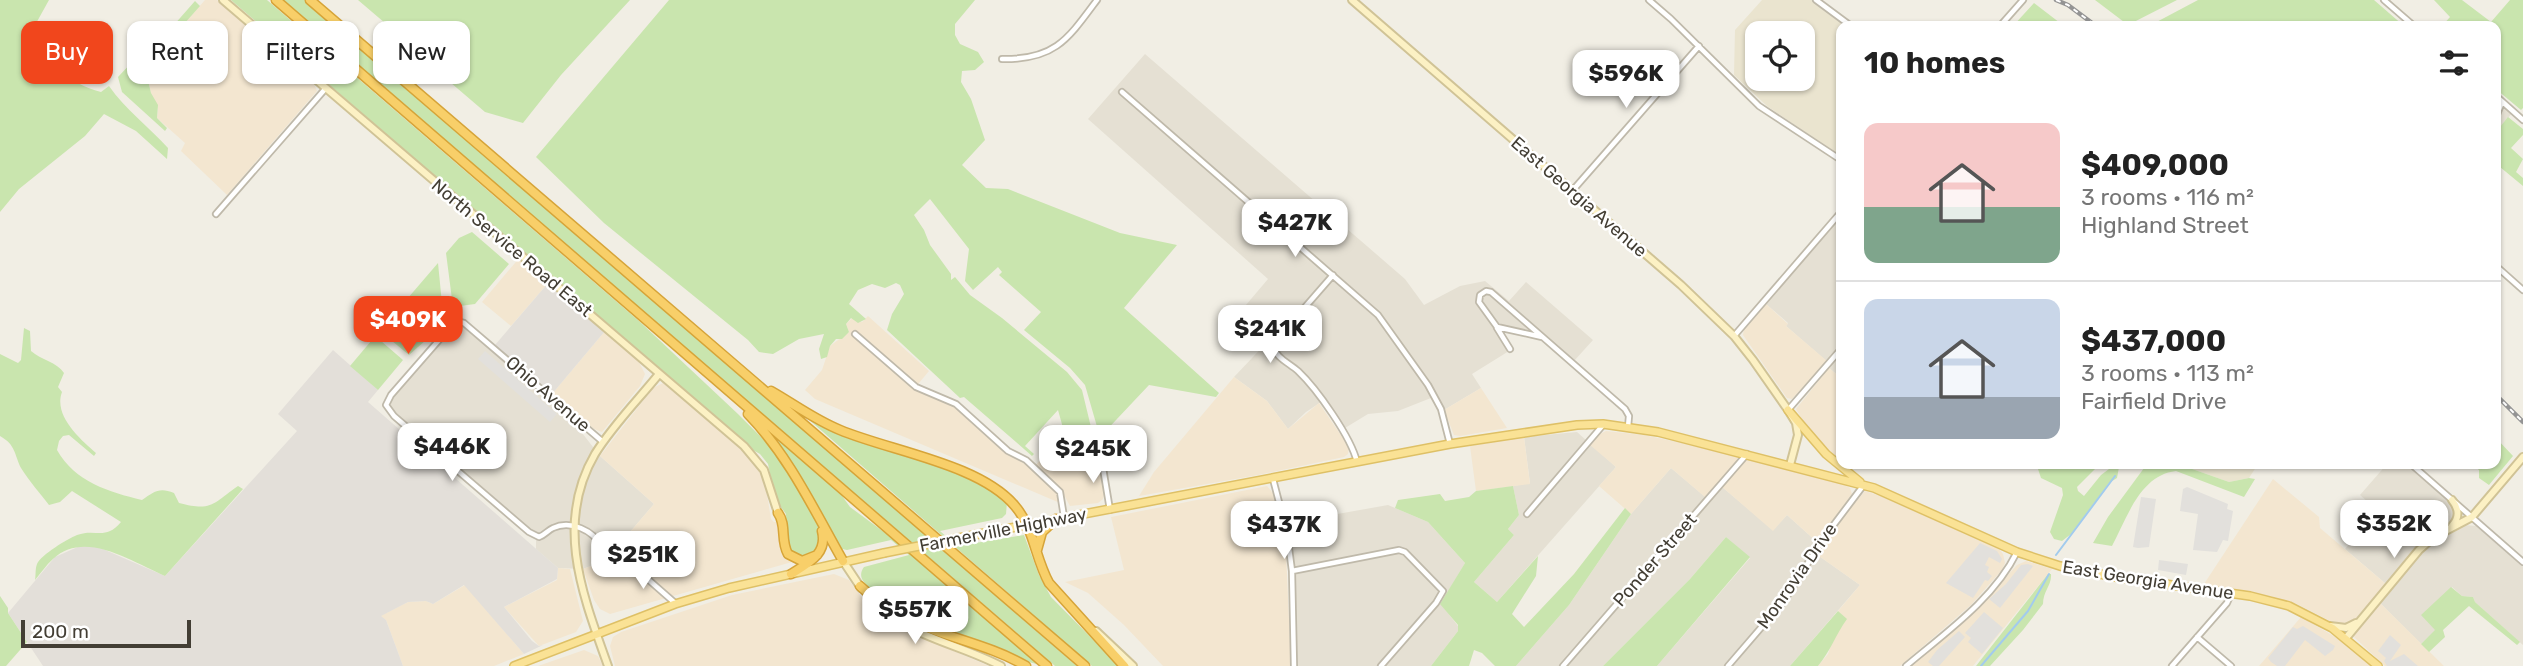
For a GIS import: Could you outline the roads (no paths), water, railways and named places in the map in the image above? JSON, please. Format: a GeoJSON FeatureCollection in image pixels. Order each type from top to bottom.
{"type":"FeatureCollection","features":[{"type":"Feature","properties":{"kind":"highway"},"geometry":{"type":"LineString","coordinates":[[276,0],[1047,666]]}},
{"type":"Feature","properties":{"kind":"highway"},"geometry":{"type":"LineString","coordinates":[[310,0],[1085,666]]}},
{"type":"Feature","properties":{"kind":"highway"},"geometry":{"type":"LineString","coordinates":[[691,358],[770,437],[786,460],[842,561]]}},
{"type":"Feature","properties":{"kind":"highway"},"geometry":{"type":"LineString","coordinates":[[755,382],[813,418],[841,431],[935,462],[978,479],[1005,495],[1028,524],[1049,583],[1124,666]]}},
{"type":"Feature","properties":{"kind":"highway"},"geometry":{"type":"LineString","coordinates":[[778,513],[783,520],[783,540],[788,554],[802,561],[817,555]]}},
{"type":"Feature","properties":{"kind":"highway"},"geometry":{"type":"LineString","coordinates":[[791,574],[817,555],[824,545],[818,518]]}},
{"type":"Feature","properties":{"kind":"highway"},"geometry":{"type":"LineString","coordinates":[[1037,553],[1042,532],[1060,519]]}},
{"type":"Feature","properties":{"kind":"highway"},"geometry":{"type":"LineString","coordinates":[[860,586],[877,602],[898,615],[989,648],[1026,666]]}},
{"type":"Feature","properties":{"kind":"main road"},"geometry":{"type":"LineString","coordinates":[[1788,410],[1836,462]]}},
{"type":"Feature","properties":{"kind":"main road","name":"Farmerville Highway"},"geometry":{"type":"LineString","coordinates":[[514,666],[597,633],[729,587],[974,534],[1450,444],[1577,425],[1603,424],[1747,453],[1790,465]]}},
{"type":"Feature","properties":{"kind":"main road","name":"East Georgia Avenue"},"geometry":{"type":"LineString","coordinates":[[1790,465],[1863,485],[2017,552],[2082,572],[2231,593],[2289,606],[2346,638],[2378,666]]}},
{"type":"Feature","properties":{"kind":"main road"},"geometry":{"type":"LineString","coordinates":[[1844,469],[1863,485]]}},
{"type":"Feature","properties":{"kind":"street","name":"North Service Road East"},"geometry":{"type":"LineString","coordinates":[[223,0],[751,453],[764,470],[778,513]]}},
{"type":"Feature","properties":{"kind":"street"},"geometry":{"type":"LineString","coordinates":[[1002,59],[1047,53],[1070,36],[1097,0]]}},
{"type":"Feature","properties":{"kind":"street","name":"East Georgia Avenue"},"geometry":{"type":"LineString","coordinates":[[1352,0],[1696,298],[1753,359],[1788,410]]}},
{"type":"Feature","properties":{"kind":"street"},"geometry":{"type":"LineString","coordinates":[[1649,0],[1759,106],[1836,157]]}},
{"type":"Feature","properties":{"kind":"street"},"geometry":{"type":"LineString","coordinates":[[1816,0],[1844,21]]}},
{"type":"Feature","properties":{"kind":"street"},"geometry":{"type":"LineString","coordinates":[[2004,21],[2023,0]]}},
{"type":"Feature","properties":{"kind":"street"},"geometry":{"type":"LineString","coordinates":[[2384,0],[2408,21]]}},
{"type":"Feature","properties":{"kind":"street"},"geometry":{"type":"LineString","coordinates":[[1573,190],[1699,46]]}},
{"type":"Feature","properties":{"kind":"street"},"geometry":{"type":"LineString","coordinates":[[216,214],[326,88]]}},
{"type":"Feature","properties":{"kind":"street"},"geometry":{"type":"LineString","coordinates":[[1122,92],[1378,315],[1395,336],[1440,409],[1450,444]]}},
{"type":"Feature","properties":{"kind":"street"},"geometry":{"type":"LineString","coordinates":[[2502,102],[2523,120]]}},
{"type":"Feature","properties":{"kind":"street"},"geometry":{"type":"LineString","coordinates":[[1734,336],[1836,218]]}},
{"type":"Feature","properties":{"kind":"street"},"geometry":{"type":"LineString","coordinates":[[2501,270],[2523,290]]}},
{"type":"Feature","properties":{"kind":"street"},"geometry":{"type":"LineString","coordinates":[[1333,275],[1272,345],[1275,353],[1311,385],[1350,441],[1357,462]]}},
{"type":"Feature","properties":{"kind":"street"},"geometry":{"type":"LineString","coordinates":[[1510,349],[1479,302],[1483,292],[1491,292],[1626,411],[1628,427]]}},
{"type":"Feature","properties":{"kind":"street","name":"Ohio Avenue"},"geometry":{"type":"LineString","coordinates":[[573,526],[554,527],[537,537],[521,526],[387,408],[391,395],[446,332],[460,321],[603,442]]}},
{"type":"Feature","properties":{"kind":"street"},"geometry":{"type":"LineString","coordinates":[[1497,327],[1542,337]]}},
{"type":"Feature","properties":{"kind":"street"},"geometry":{"type":"LineString","coordinates":[[855,334],[916,387],[956,404],[1008,451],[1035,468],[1060,492],[1060,519]]}},
{"type":"Feature","properties":{"kind":"street"},"geometry":{"type":"LineString","coordinates":[[1790,465],[1798,435],[1796,423],[1788,410],[1836,355]]}},
{"type":"Feature","properties":{"kind":"street"},"geometry":{"type":"LineString","coordinates":[[608,666],[578,576],[573,526],[580,487],[591,461],[603,442],[659,374]]}},
{"type":"Feature","properties":{"kind":"street"},"geometry":{"type":"LineString","coordinates":[[1527,514],[1603,424]]}},
{"type":"Feature","properties":{"kind":"street","name":"Ponder Street"},"geometry":{"type":"LineString","coordinates":[[1563,666],[1747,453]]}},
{"type":"Feature","properties":{"kind":"street"},"geometry":{"type":"LineString","coordinates":[[1101,456],[1110,510]]}},
{"type":"Feature","properties":{"kind":"street"},"geometry":{"type":"LineString","coordinates":[[2346,638],[2419,550],[2434,537],[2472,517],[2523,457]]}},
{"type":"Feature","properties":{"kind":"street"},"geometry":{"type":"LineString","coordinates":[[2417,469],[2523,562]]}},
{"type":"Feature","properties":{"kind":"street"},"geometry":{"type":"LineString","coordinates":[[1273,479],[1287,533],[1292,571],[1294,666]]}},
{"type":"Feature","properties":{"kind":"street","name":"Monrovia Drive"},"geometry":{"type":"LineString","coordinates":[[1728,666],[1784,601],[1823,539],[1863,485]]}},
{"type":"Feature","properties":{"kind":"street"},"geometry":{"type":"LineString","coordinates":[[2449,529],[2458,514],[2452,500]]}},
{"type":"Feature","properties":{"kind":"street"},"geometry":{"type":"LineString","coordinates":[[573,526],[584,529],[598,540],[601,547]]}},
{"type":"Feature","properties":{"kind":"street"},"geometry":{"type":"LineString","coordinates":[[1292,571],[1399,550],[1405,552],[1440,586],[1443,592],[1436,603],[1381,666]]}},
{"type":"Feature","properties":{"kind":"street"},"geometry":{"type":"LineString","coordinates":[[1906,666],[1982,598],[2006,571],[2017,552]]}},
{"type":"Feature","properties":{"kind":"street"},"geometry":{"type":"LineString","coordinates":[[626,560],[676,604]]}},
{"type":"Feature","properties":{"kind":"street"},"geometry":{"type":"LineString","coordinates":[[842,561],[877,606],[903,625],[1001,666]]}},
{"type":"Feature","properties":{"kind":"street"},"geometry":{"type":"LineString","coordinates":[[2172,666],[2227,603],[2231,593]]}},
{"type":"Feature","properties":{"kind":"street"},"geometry":{"type":"LineString","coordinates":[[2325,624],[2337,628],[2349,627],[2368,612]]}},
{"type":"Feature","properties":{"kind":"street"},"geometry":{"type":"LineString","coordinates":[[1076,615],[1133,666]]}},
{"type":"Feature","properties":{"kind":"street"},"geometry":{"type":"LineString","coordinates":[[2197,637],[2231,666]]}},
{"type":"Feature","properties":{"kind":"waterway"},"geometry":{"type":"LineString","coordinates":[[2056,555],[2115,476]]}},
{"type":"Feature","properties":{"kind":"waterway"},"geometry":{"type":"LineString","coordinates":[[1981,666],[2028,611],[2049,574]]}},
{"type":"Feature","properties":{"kind":"railway"},"geometry":{"type":"LineString","coordinates":[[2056,0],[2068,5],[2089,21]]}},
{"type":"Feature","properties":{"kind":"railway"},"geometry":{"type":"LineString","coordinates":[[2501,400],[2523,422]]}}]}
